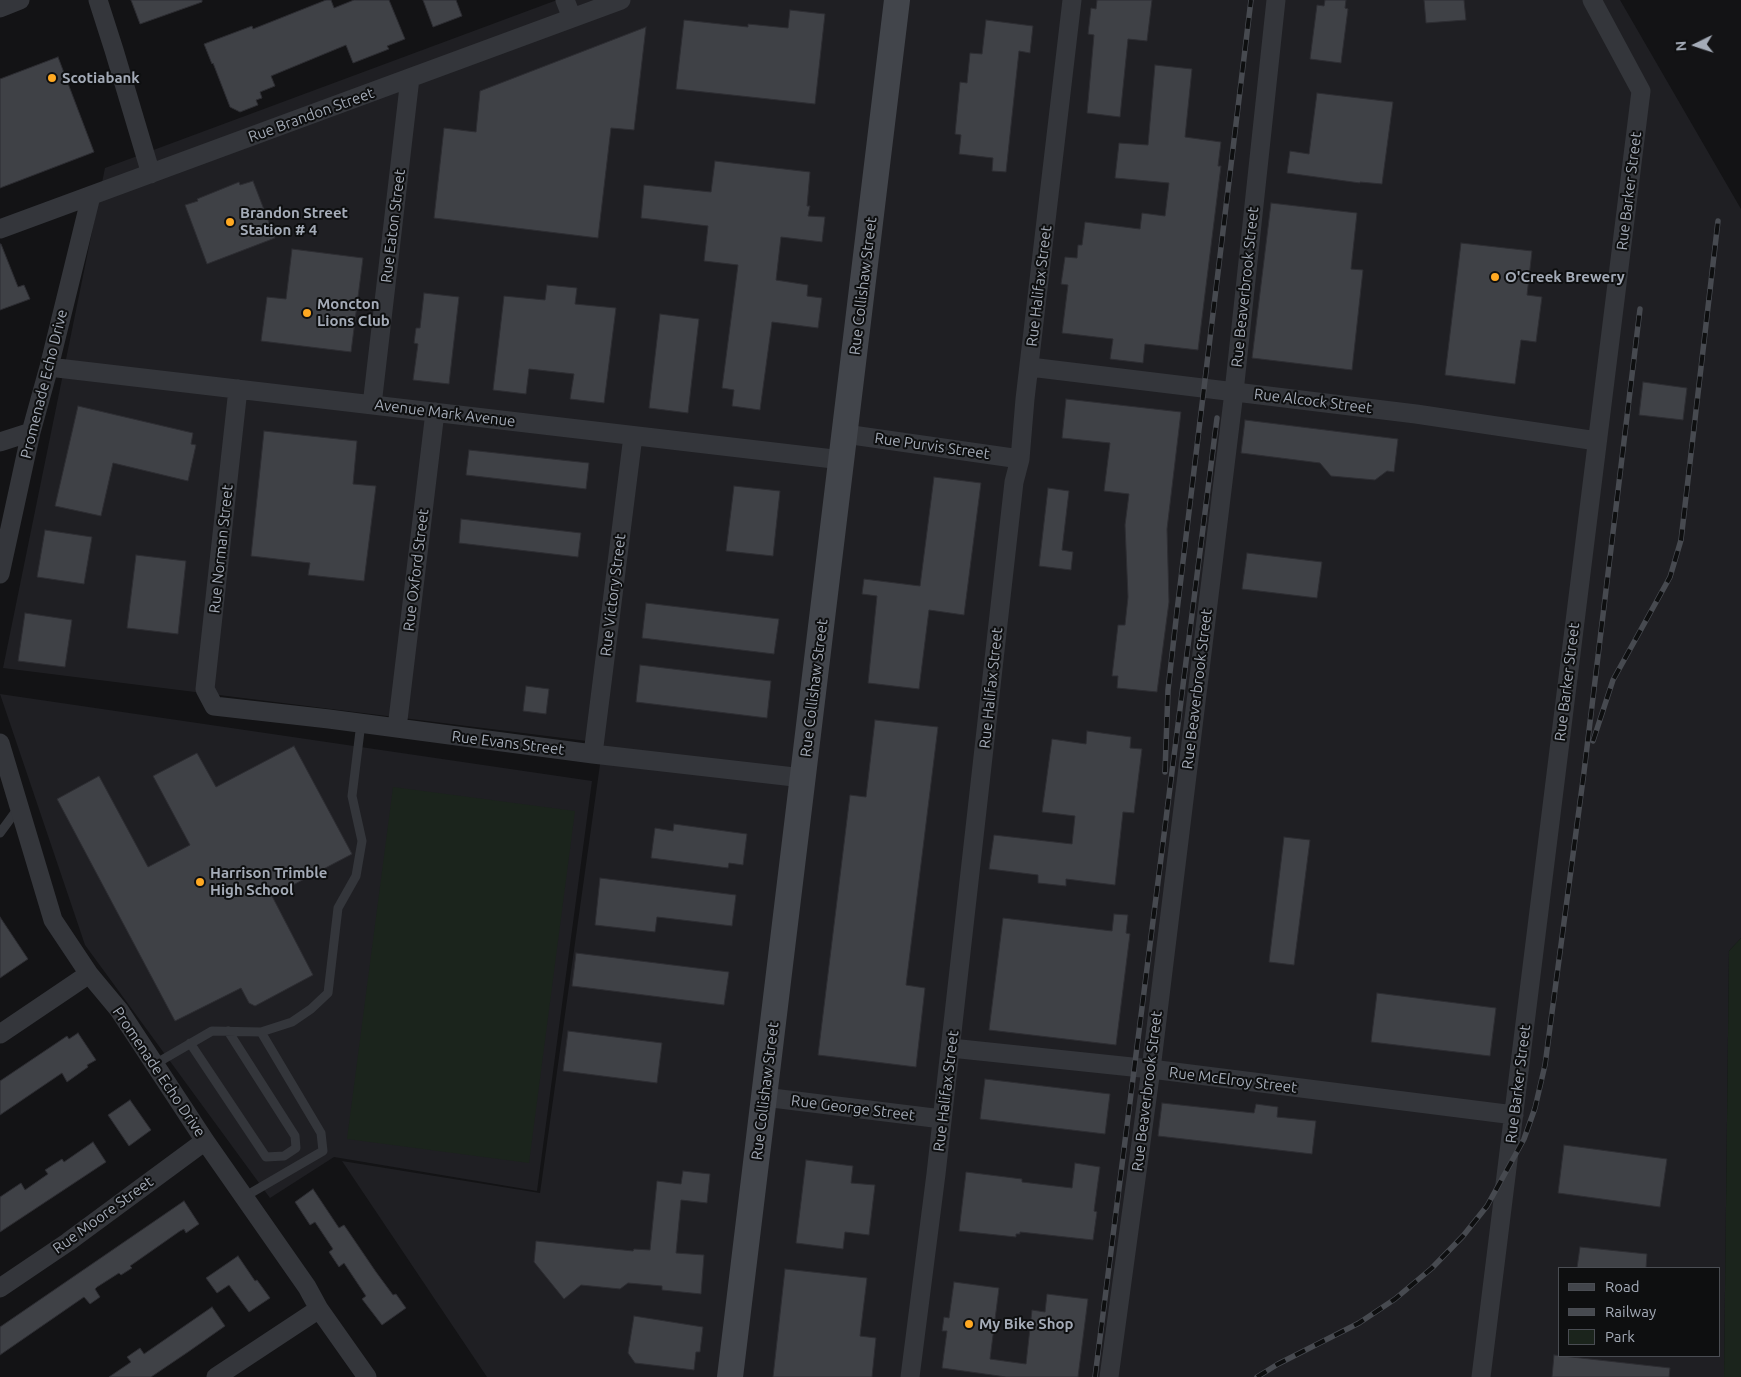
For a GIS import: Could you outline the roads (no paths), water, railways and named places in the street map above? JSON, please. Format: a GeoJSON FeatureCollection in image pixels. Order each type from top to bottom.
{"type":"FeatureCollection","features":[{"type":"Feature","properties":{"kind":"street"},"geometry":{"type":"LineString","coordinates":[[0,8],[20,0]]}},
{"type":"Feature","properties":{"kind":"street"},"geometry":{"type":"LineString","coordinates":[[98,0],[151,174]]}},
{"type":"Feature","properties":{"kind":"street"},"geometry":{"type":"LineString","coordinates":[[565,0],[572,18]]}},
{"type":"Feature","properties":{"kind":"street","name":"Rue Brandon Street"},"geometry":{"type":"LineString","coordinates":[[0,229],[621,0]]}},
{"type":"Feature","properties":{"kind":"street","name":"Rue Collishaw Street"},"geometry":{"type":"LineString","coordinates":[[730,1377],[898,0]]}},
{"type":"Feature","properties":{"kind":"street","name":"Rue Halifax Street"},"geometry":{"type":"LineString","coordinates":[[910,1377],[951,1048],[1014,482],[1020,459],[1025,399],[1072,0]]}},
{"type":"Feature","properties":{"kind":"street","name":"Rue Beaverbrook Street"},"geometry":{"type":"LineString","coordinates":[[1109,1377],[1151,1069],[1234,392],[1276,0]]}},
{"type":"Feature","properties":{"kind":"street","name":"Rue Barker Street"},"geometry":{"type":"LineString","coordinates":[[1481,1377],[1642,91],[1592,0]]}},
{"type":"Feature","properties":{"kind":"street","name":"Rue Eaton Street"},"geometry":{"type":"LineString","coordinates":[[372,405],[410,78]]}},
{"type":"Feature","properties":{"kind":"street","name":"Promenade Echo Drive"},"geometry":{"type":"LineString","coordinates":[[0,574],[31,432],[90,196]]}},
{"type":"Feature","properties":{"kind":"street","name":"Avenue Mark Avenue"},"geometry":{"type":"LineString","coordinates":[[49,366],[842,460]]}},
{"type":"Feature","properties":{"kind":"street","name":"Rue Alcock Street"},"geometry":{"type":"LineString","coordinates":[[1030,367],[1416,414],[1597,441]]}},
{"type":"Feature","properties":{"kind":"street","name":"Rue Norman Street"},"geometry":{"type":"LineString","coordinates":[[214,706],[205,689],[238,389]]}},
{"type":"Feature","properties":{"kind":"street","name":"Rue Oxford Street"},"geometry":{"type":"LineString","coordinates":[[397,728],[435,412]]}},
{"type":"Feature","properties":{"kind":"street"},"geometry":{"type":"LineString","coordinates":[[0,442],[31,432]]}},
{"type":"Feature","properties":{"kind":"street","name":"Rue Purvis Street"},"geometry":{"type":"LineString","coordinates":[[845,434],[1020,459]]}},
{"type":"Feature","properties":{"kind":"street","name":"Rue Victory Street"},"geometry":{"type":"LineString","coordinates":[[593,754],[633,436]]}},
{"type":"Feature","properties":{"kind":"street","name":"Rue Evans Street"},"geometry":{"type":"LineString","coordinates":[[214,706],[361,723],[593,754],[803,778]]}},
{"type":"Feature","properties":{"kind":"street","name":"Promenade Echo Drive"},"geometry":{"type":"LineString","coordinates":[[0,743],[53,920],[89,974],[118,1010],[205,1141],[367,1377]]}},
{"type":"Feature","properties":{"kind":"street"},"geometry":{"type":"LineString","coordinates":[[0,1034],[89,974]]}},
{"type":"Feature","properties":{"kind":"street","name":"Rue McElroy Street"},"geometry":{"type":"LineString","coordinates":[[951,1048],[1151,1069],[1514,1115]]}},
{"type":"Feature","properties":{"kind":"street","name":"Rue George Street"},"geometry":{"type":"LineString","coordinates":[[764,1097],[942,1119]]}},
{"type":"Feature","properties":{"kind":"street","name":"Rue Moore Street"},"geometry":{"type":"LineString","coordinates":[[0,1288],[68,1242],[205,1141]]}},
{"type":"Feature","properties":{"kind":"street"},"geometry":{"type":"LineString","coordinates":[[216,1377],[319,1309]]}},
{"type":"Feature","properties":{"kind":"lane"},"geometry":{"type":"LineString","coordinates":[[155,1064],[212,1031],[261,1032],[292,1022],[311,1010],[328,993],[338,908],[356,876],[362,841],[352,796],[361,723]]}},
{"type":"Feature","properties":{"kind":"lane"},"geometry":{"type":"LineString","coordinates":[[0,833],[19,807]]}},
{"type":"Feature","properties":{"kind":"lane"},"geometry":{"type":"LineString","coordinates":[[190,1043],[266,1157],[284,1156],[296,1148],[295,1136],[228,1031]]}},
{"type":"Feature","properties":{"kind":"lane"},"geometry":{"type":"LineString","coordinates":[[244,1197],[323,1151],[321,1133],[261,1032]]}},
{"type":"Feature","properties":{"kind":"railway"},"geometry":{"type":"LineString","coordinates":[[1165,772],[1168,690],[1251,0]]}},
{"type":"Feature","properties":{"kind":"railway"},"geometry":{"type":"LineString","coordinates":[[1593,741],[1613,680],[1670,577],[1681,540],[1718,221]]}},
{"type":"Feature","properties":{"kind":"railway"},"geometry":{"type":"LineString","coordinates":[[1257,1377],[1278,1364],[1359,1323],[1395,1299],[1432,1268],[1463,1236],[1487,1206],[1524,1139],[1535,1108],[1545,1065],[1584,772],[1640,309]]}},
{"type":"Feature","properties":{"kind":"railway"},"geometry":{"type":"LineString","coordinates":[[1095,1377],[1217,418]]}},
{"type":"Feature","properties":{"kind":"place","name":"Scotiabank"},"geometry":{"type":"Point","coordinates":[52,78]}},
{"type":"Feature","properties":{"kind":"place","name":"Brandon Street Station # 4"},"geometry":{"type":"Point","coordinates":[230,222]}},
{"type":"Feature","properties":{"kind":"place","name":"O'Creek Brewery"},"geometry":{"type":"Point","coordinates":[1495,277]}},
{"type":"Feature","properties":{"kind":"place","name":"Moncton Lions Club"},"geometry":{"type":"Point","coordinates":[307,313]}},
{"type":"Feature","properties":{"kind":"place","name":"Harrison Trimble High School"},"geometry":{"type":"Point","coordinates":[200,882]}},
{"type":"Feature","properties":{"kind":"place","name":"My Bike Shop"},"geometry":{"type":"Point","coordinates":[969,1324]}}]}
